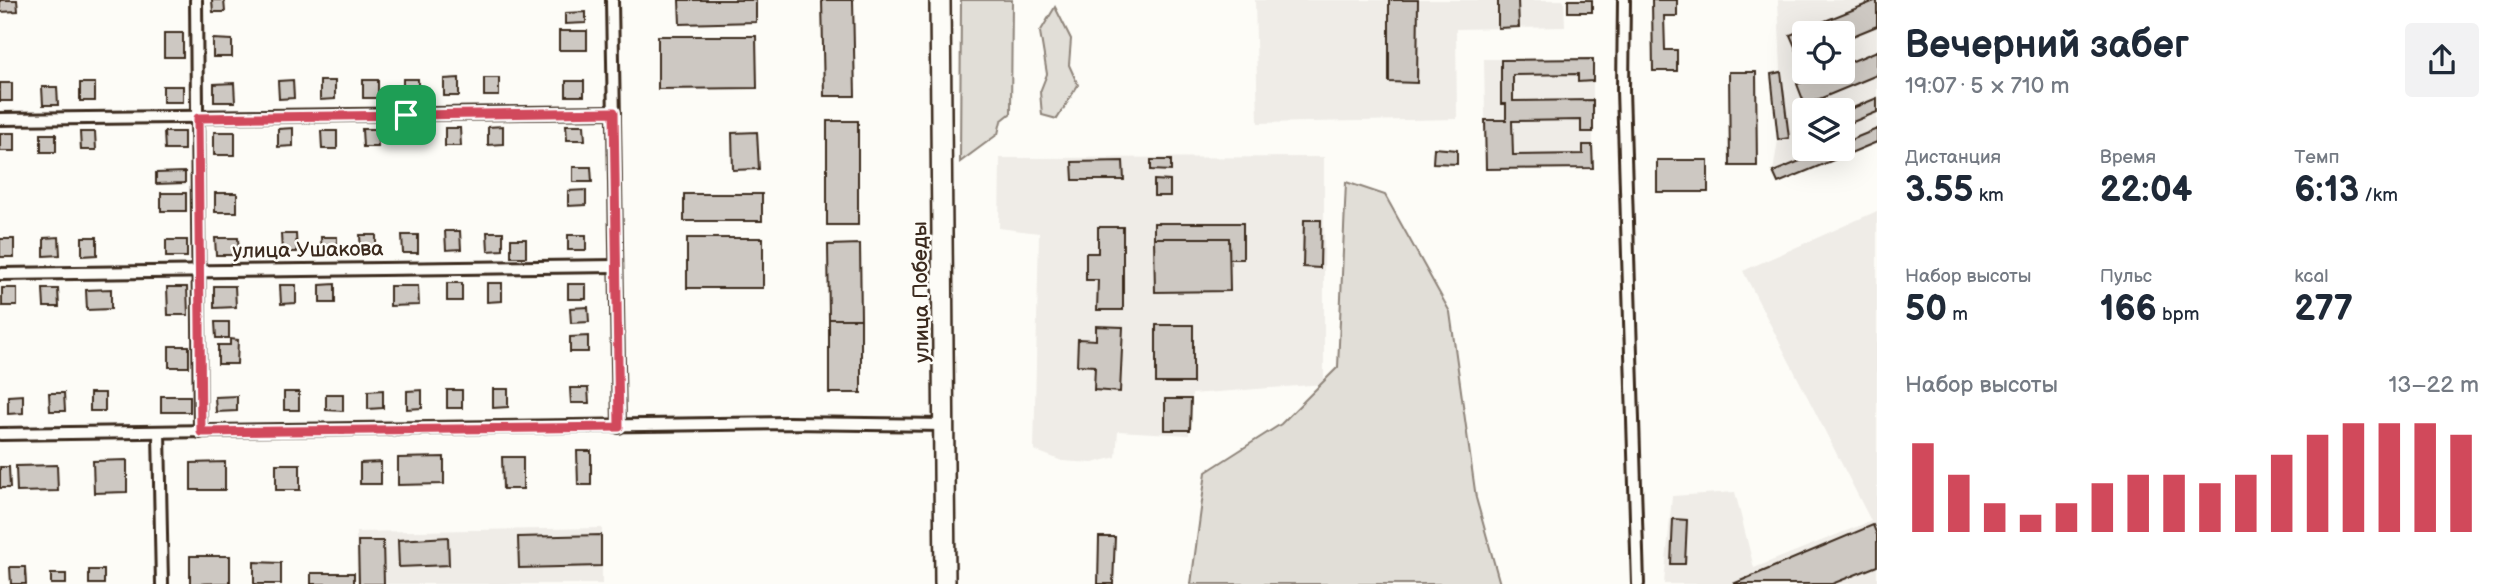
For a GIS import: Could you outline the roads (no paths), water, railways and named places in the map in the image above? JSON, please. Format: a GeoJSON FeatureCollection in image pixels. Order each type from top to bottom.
{"type":"FeatureCollection","features":[{"type":"Feature","properties":{"kind":"highway","name":"улица Победы"},"geometry":{"type":"LineString","coordinates":[[940,0],[945,584]]}},
{"type":"Feature","properties":{"kind":"street"},"geometry":{"type":"LineString","coordinates":[[196,0],[201,432]]}},
{"type":"Feature","properties":{"kind":"street"},"geometry":{"type":"LineString","coordinates":[[612,0],[619,427]]}},
{"type":"Feature","properties":{"kind":"street"},"geometry":{"type":"LineString","coordinates":[[1624,0],[1623,90],[1638,584]]}},
{"type":"Feature","properties":{"kind":"street"},"geometry":{"type":"LineString","coordinates":[[0,119],[614,112]]}},
{"type":"Feature","properties":{"kind":"street","name":"улица Ушакова"},"geometry":{"type":"LineString","coordinates":[[0,274],[616,266]]}},
{"type":"Feature","properties":{"kind":"street"},"geometry":{"type":"LineString","coordinates":[[0,434],[788,423],[945,425]]}},
{"type":"Feature","properties":{"kind":"street"},"geometry":{"type":"LineString","coordinates":[[159,432],[162,584]]}}]}
